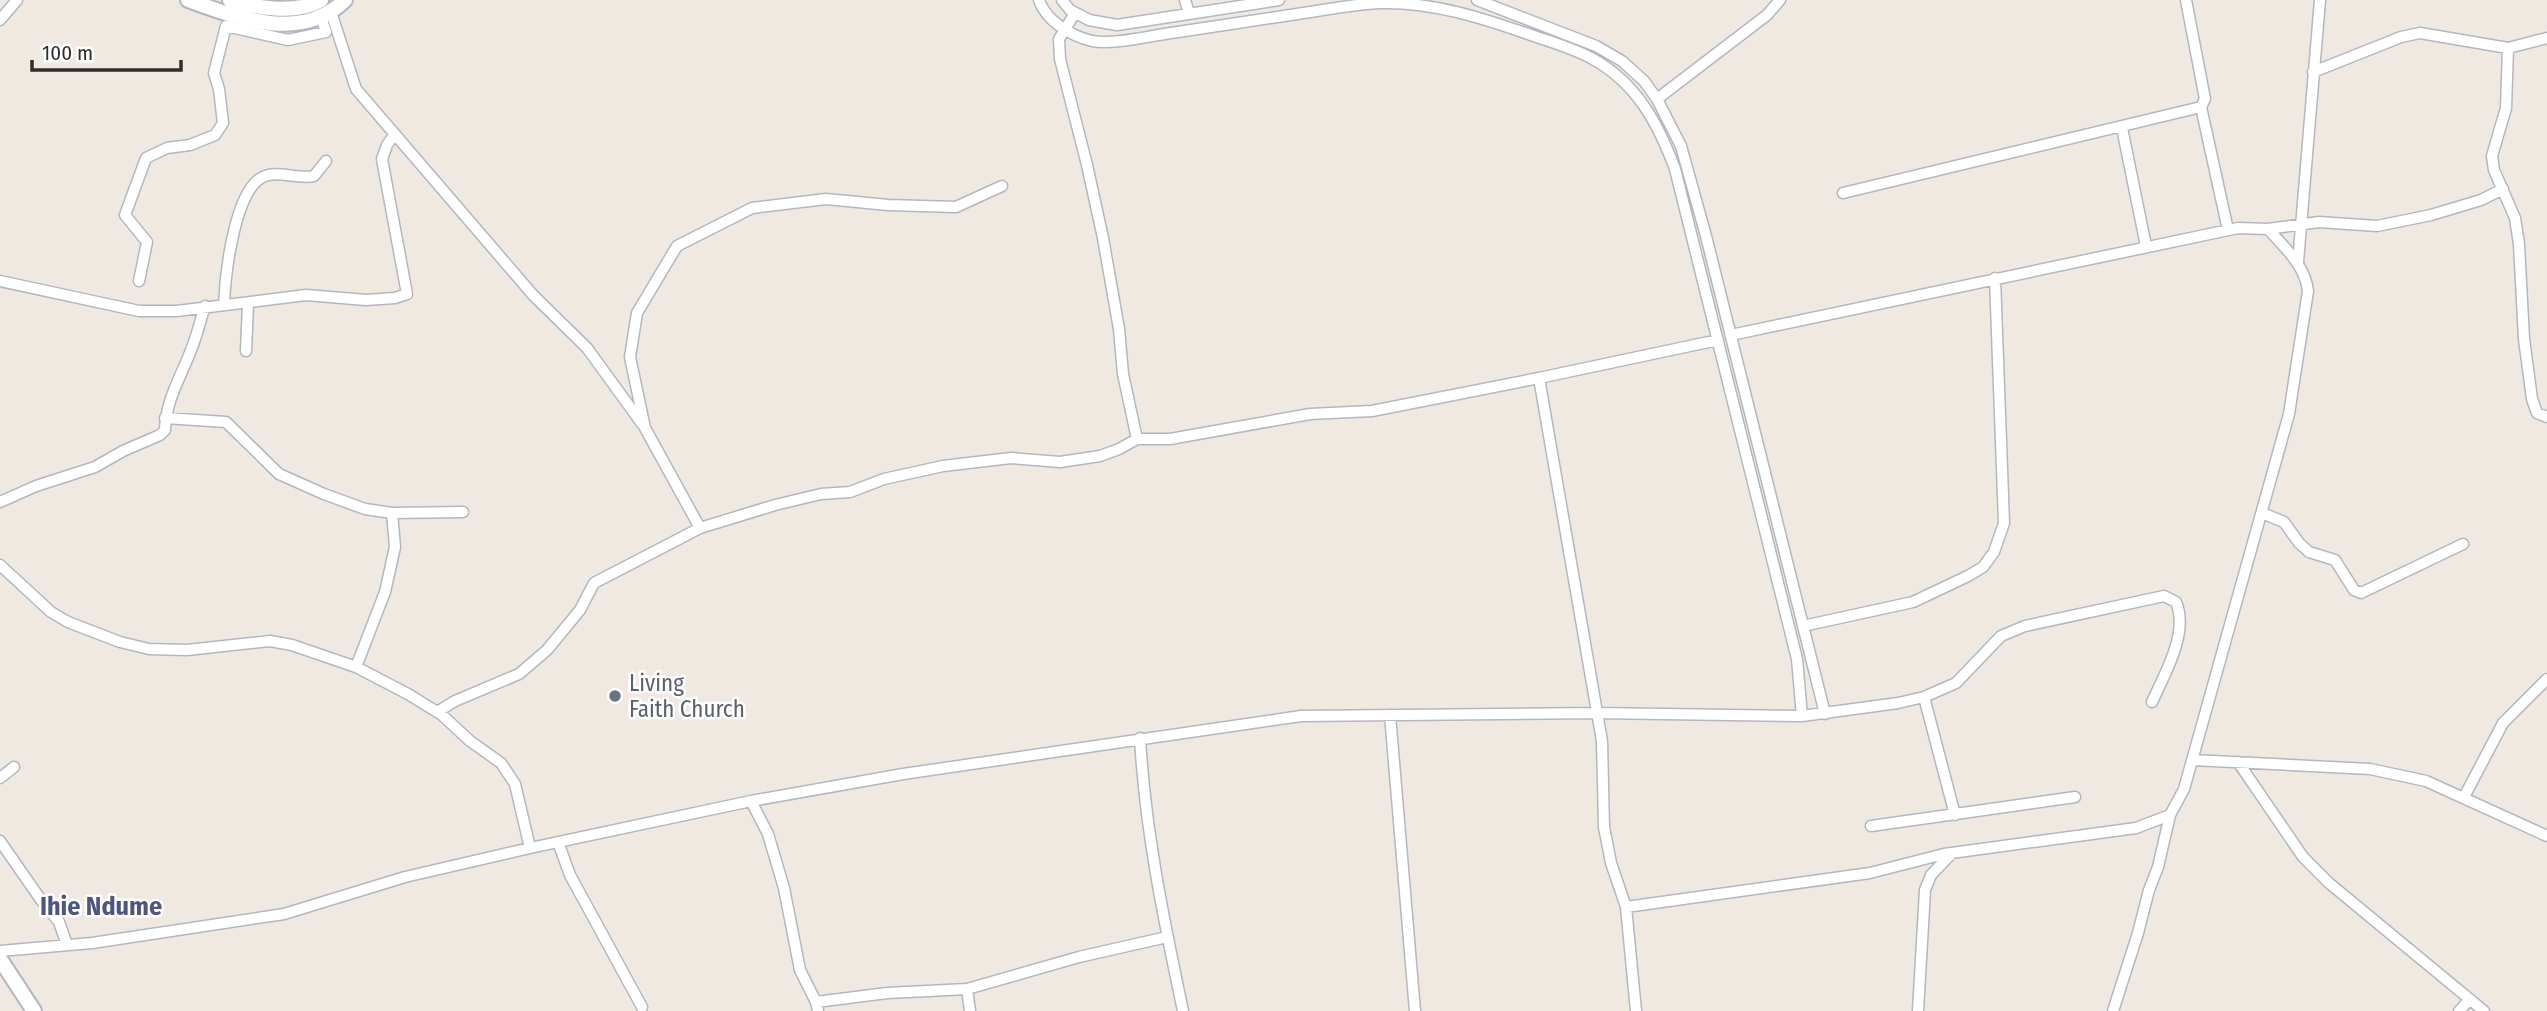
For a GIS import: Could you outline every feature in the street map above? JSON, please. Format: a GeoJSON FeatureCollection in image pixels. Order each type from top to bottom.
{"type":"FeatureCollection","features":[{"type":"Feature","properties":{"kind":"street"},"geometry":{"type":"LineString","coordinates":[[0,20],[17,0]]}},
{"type":"Feature","properties":{"kind":"street"},"geometry":{"type":"LineString","coordinates":[[188,0],[233,16],[273,24],[305,22],[345,0]]}},
{"type":"Feature","properties":{"kind":"street"},"geometry":{"type":"LineString","coordinates":[[230,0],[273,9],[300,7],[324,10]]}},
{"type":"Feature","properties":{"kind":"street"},"geometry":{"type":"LineString","coordinates":[[1039,0],[1048,14],[1071,34],[1094,41],[1115,41],[1381,3],[1437,7],[1488,20],[1590,57],[1612,71],[1633,90],[1667,146],[1675,169],[1797,659],[1802,716]]}},
{"type":"Feature","properties":{"kind":"street"},"geometry":{"type":"LineString","coordinates":[[1062,0],[1070,10],[1089,20],[1117,25],[1279,0]]}},
{"type":"Feature","properties":{"kind":"street"},"geometry":{"type":"LineString","coordinates":[[1185,0],[1189,13]]}},
{"type":"Feature","properties":{"kind":"street"},"geometry":{"type":"LineString","coordinates":[[1477,0],[1505,5],[1596,46],[1622,61],[1644,81],[1657,99],[1681,146],[1704,228],[1825,714]]}},
{"type":"Feature","properties":{"kind":"street"},"geometry":{"type":"LineString","coordinates":[[1657,99],[1767,15],[1780,0]]}},
{"type":"Feature","properties":{"kind":"street"},"geometry":{"type":"LineString","coordinates":[[2186,0],[2205,99],[2201,107],[2228,230]]}},
{"type":"Feature","properties":{"kind":"street"},"geometry":{"type":"LineString","coordinates":[[2298,262],[2320,0]]}},
{"type":"Feature","properties":{"kind":"street"},"geometry":{"type":"LineString","coordinates":[[324,10],[356,89],[533,295],[587,348],[645,428],[700,528]]}},
{"type":"Feature","properties":{"kind":"street"},"geometry":{"type":"LineString","coordinates":[[139,281],[147,242],[125,215],[146,158],[167,148],[190,145],[215,135],[223,123],[214,73],[226,26],[288,40],[326,32],[324,10]]}},
{"type":"Feature","properties":{"kind":"street"},"geometry":{"type":"LineString","coordinates":[[1075,13],[1059,39],[1060,60],[1103,238],[1137,439]]}},
{"type":"Feature","properties":{"kind":"street"},"geometry":{"type":"LineString","coordinates":[[2313,72],[2401,37],[2420,33],[2508,48],[2547,38]]}},
{"type":"Feature","properties":{"kind":"street"},"geometry":{"type":"LineString","coordinates":[[2508,48],[2506,108],[2492,156],[2494,170],[2515,218],[2524,339],[2532,399],[2538,414],[2547,416]]}},
{"type":"Feature","properties":{"kind":"street"},"geometry":{"type":"LineString","coordinates":[[1843,193],[2201,107]]}},
{"type":"Feature","properties":{"kind":"street"},"geometry":{"type":"LineString","coordinates":[[2122,128],[2146,246]]}},
{"type":"Feature","properties":{"kind":"street"},"geometry":{"type":"LineString","coordinates":[[0,281],[139,311],[177,311],[306,295],[366,300],[395,298],[407,294],[382,159],[394,134]]}},
{"type":"Feature","properties":{"kind":"street"},"geometry":{"type":"LineString","coordinates":[[225,305],[225,275],[233,236],[245,198],[253,185],[261,178],[271,175],[302,178],[314,176],[326,161]]}},
{"type":"Feature","properties":{"kind":"street"},"geometry":{"type":"LineString","coordinates":[[645,428],[630,357],[637,313],[677,246],[751,208],[826,198],[888,205],[956,207],[1002,186]]}},
{"type":"Feature","properties":{"kind":"street"},"geometry":{"type":"LineString","coordinates":[[1731,335],[2238,228],[2268,229],[2319,222],[2377,226],[2431,215],[2482,200],[2503,190]]}},
{"type":"Feature","properties":{"kind":"street"},"geometry":{"type":"LineString","coordinates":[[1691,232],[1704,228]]}},
{"type":"Feature","properties":{"kind":"street"},"geometry":{"type":"LineString","coordinates":[[2113,1011],[2158,867],[2170,815],[2184,789],[2289,414],[2308,291],[2307,282],[2298,262],[2268,229]]}},
{"type":"Feature","properties":{"kind":"street"},"geometry":{"type":"LineString","coordinates":[[1804,626],[1913,602],[1983,567],[1994,552],[2004,523],[1995,278]]}},
{"type":"Feature","properties":{"kind":"street"},"geometry":{"type":"LineString","coordinates":[[246,352],[248,303]]}},
{"type":"Feature","properties":{"kind":"street"},"geometry":{"type":"LineString","coordinates":[[0,502],[36,486],[95,467],[160,435],[165,430],[175,384],[191,351],[205,306]]}},
{"type":"Feature","properties":{"kind":"street"},"geometry":{"type":"LineString","coordinates":[[437,712],[455,701],[519,674],[556,640],[580,610],[594,583],[700,528],[775,505],[821,494],[850,492],[884,479],[943,466],[1011,458],[1060,462],[1100,456],[1137,439],[1170,439],[1310,414],[1372,411],[1718,340]]}},
{"type":"Feature","properties":{"kind":"street"},"geometry":{"type":"LineString","coordinates":[[1539,377],[1602,741],[1604,827],[1611,863],[1626,907],[1636,1011]]}},
{"type":"Feature","properties":{"kind":"street"},"geometry":{"type":"LineString","coordinates":[[166,418],[226,422],[279,474],[365,509],[392,513],[463,512]]}},
{"type":"Feature","properties":{"kind":"street"},"geometry":{"type":"LineString","coordinates":[[356,667],[385,592],[395,547],[392,513]]}},
{"type":"Feature","properties":{"kind":"street"},"geometry":{"type":"LineString","coordinates":[[2262,513],[2284,522],[2309,552],[2335,560],[2354,590],[2361,593],[2463,544]]}},
{"type":"Feature","properties":{"kind":"street"},"geometry":{"type":"LineString","coordinates":[[1764,527],[1778,523]]}},
{"type":"Feature","properties":{"kind":"street"},"geometry":{"type":"LineString","coordinates":[[0,565],[51,612],[68,622],[120,642],[149,649],[187,650],[270,641],[292,645],[356,667],[408,694],[437,712],[501,764],[510,775],[515,784],[530,848]]}},
{"type":"Feature","properties":{"kind":"street"},"geometry":{"type":"LineString","coordinates":[[0,951],[188,930],[284,914],[405,877],[751,801],[903,774],[1301,716],[1597,713],[1802,716],[1898,704],[1924,697],[1956,683],[2001,636],[2025,626],[2164,596],[2176,602],[2181,612],[2176,646],[2152,702]]}},
{"type":"Feature","properties":{"kind":"street"},"geometry":{"type":"LineString","coordinates":[[2464,797],[2503,723],[2547,679]]}},
{"type":"Feature","properties":{"kind":"street"},"geometry":{"type":"LineString","coordinates":[[1924,697],[1955,815]]}},
{"type":"Feature","properties":{"kind":"street"},"geometry":{"type":"LineString","coordinates":[[1390,715],[1415,1011]]}},
{"type":"Feature","properties":{"kind":"street"},"geometry":{"type":"LineString","coordinates":[[1140,738],[1142,783],[1167,937],[1183,1011]]}},
{"type":"Feature","properties":{"kind":"street"},"geometry":{"type":"LineString","coordinates":[[2192,760],[2370,769],[2426,781],[2547,836]]}},
{"type":"Feature","properties":{"kind":"street"},"geometry":{"type":"LineString","coordinates":[[2238,762],[2303,857],[2329,883],[2484,1011]]}},
{"type":"Feature","properties":{"kind":"street"},"geometry":{"type":"LineString","coordinates":[[0,778],[14,767]]}},
{"type":"Feature","properties":{"kind":"street"},"geometry":{"type":"LineString","coordinates":[[1871,826],[2075,797]]}},
{"type":"Feature","properties":{"kind":"street"},"geometry":{"type":"LineString","coordinates":[[751,801],[768,834],[784,888],[800,970],[817,1007],[901,992],[967,989],[1079,957],[1167,937]]}},
{"type":"Feature","properties":{"kind":"street"},"geometry":{"type":"LineString","coordinates":[[1626,907],[1870,873],[1952,853],[2136,828],[2170,815]]}},
{"type":"Feature","properties":{"kind":"street"},"geometry":{"type":"LineString","coordinates":[[0,841],[59,922],[66,945]]}},
{"type":"Feature","properties":{"kind":"street"},"geometry":{"type":"LineString","coordinates":[[558,842],[570,875],[642,1007]]}},
{"type":"Feature","properties":{"kind":"street"},"geometry":{"type":"LineString","coordinates":[[1918,1011],[1925,890],[1931,875],[1952,853]]}},
{"type":"Feature","properties":{"kind":"street"},"geometry":{"type":"LineString","coordinates":[[0,959],[34,1011]]}},
{"type":"Feature","properties":{"kind":"street"},"geometry":{"type":"LineString","coordinates":[[967,989],[970,1011]]}},
{"type":"Feature","properties":{"kind":"street"},"geometry":{"type":"LineString","coordinates":[[2459,1011],[2469,1000]]}},
{"type":"Feature","properties":{"kind":"place","name":"Living Faith Church"},"geometry":{"type":"Point","coordinates":[615,696]}},
{"type":"Feature","properties":{"kind":"district","name":"Ihie Ndume"},"geometry":{"type":"Point","coordinates":[101,906]}}]}
